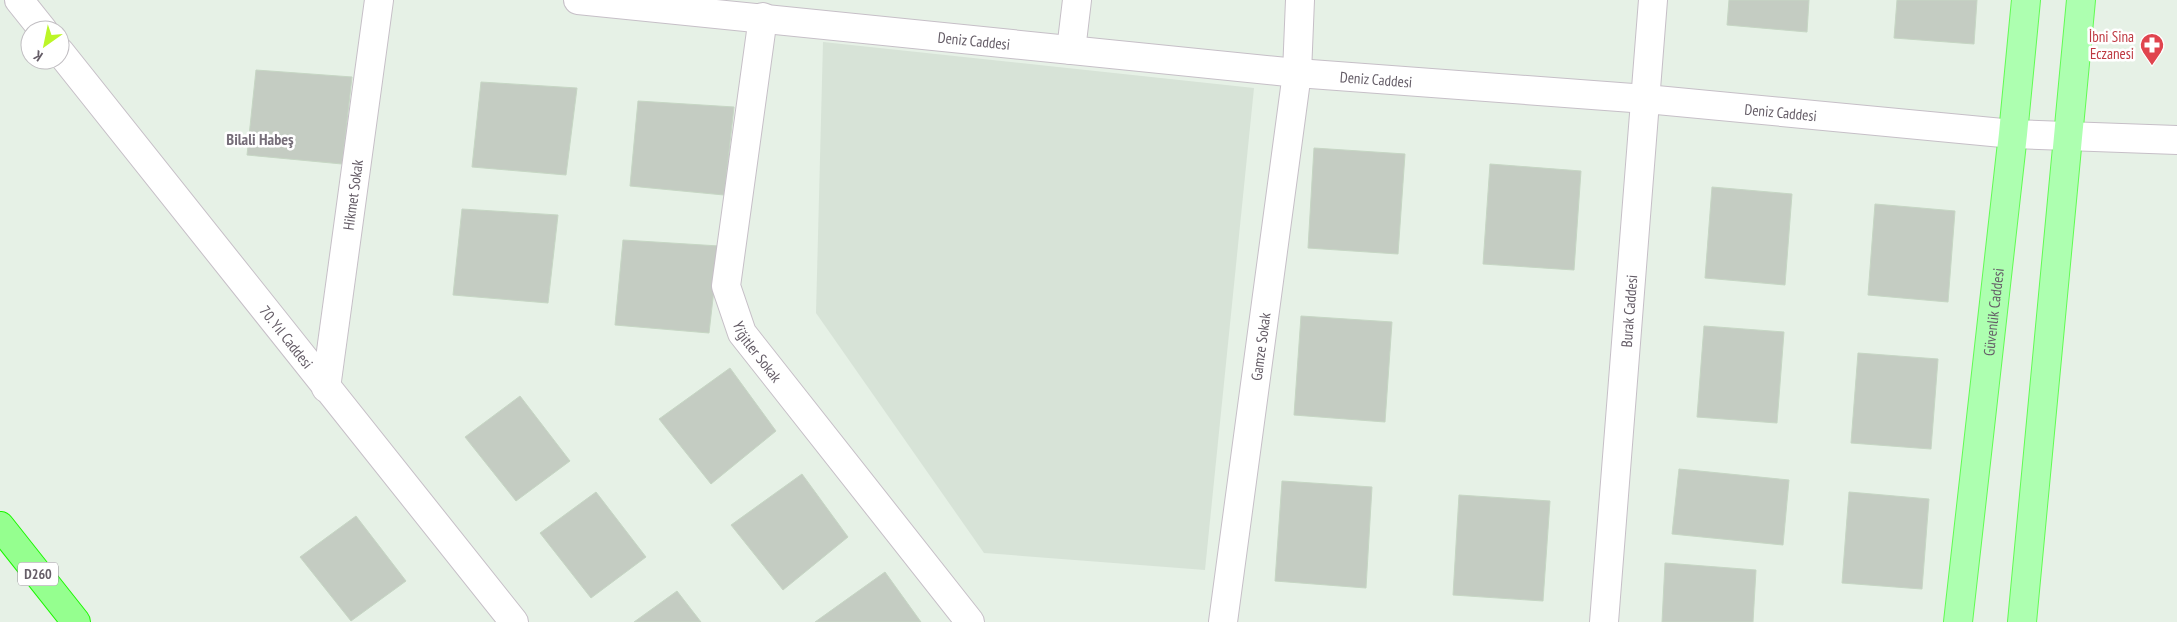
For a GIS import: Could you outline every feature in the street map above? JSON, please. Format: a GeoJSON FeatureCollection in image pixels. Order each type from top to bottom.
{"type":"FeatureCollection","features":[{"type":"Feature","properties":{"kind":"highway","name":"D260"},"geometry":{"type":"LineString","coordinates":[[0,526],[76,622]]}},
{"type":"Feature","properties":{"kind":"main road","name":"Güvenlik Caddesi"},"geometry":{"type":"LineString","coordinates":[[1958,622],[2014,134],[2026,0]]}},
{"type":"Feature","properties":{"kind":"main road"},"geometry":{"type":"LineString","coordinates":[[2022,622],[2081,0]]}},
{"type":"Feature","properties":{"kind":"street","name":"Hikmet Sokak"},"geometry":{"type":"LineString","coordinates":[[326,388],[379,0]]}},
{"type":"Feature","properties":{"kind":"street","name":"Deniz Caddesi"},"geometry":{"type":"LineString","coordinates":[[578,0],[763,17],[1297,73],[1646,99],[2014,134],[2177,140]]}},
{"type":"Feature","properties":{"kind":"street"},"geometry":{"type":"LineString","coordinates":[[1071,50],[1077,0]]}},
{"type":"Feature","properties":{"kind":"street","name":"Gamze Sokak"},"geometry":{"type":"LineString","coordinates":[[1223,622],[1297,73],[1300,0]]}},
{"type":"Feature","properties":{"kind":"street","name":"Burak Caddesi"},"geometry":{"type":"LineString","coordinates":[[1604,622],[1653,0]]}},
{"type":"Feature","properties":{"kind":"street","name":"Yiğitler Sokak"},"geometry":{"type":"LineString","coordinates":[[763,17],[726,286],[742,333],[970,622]]}},
{"type":"Feature","properties":{"kind":"street","name":"70. Yıl Caddesi"},"geometry":{"type":"LineString","coordinates":[[70,65],[514,622]]}},
{"type":"Feature","properties":{"kind":"shaded area"},"geometry":{"type":"Polygon","coordinates":[[[823,42],[1254,88],[1205,570],[984,553],[816,313],[823,42]]]}},
{"type":"Feature","properties":{"kind":"building"},"geometry":{"type":"Polygon","coordinates":[[[1729,0],[1809,0],[1807,32],[1727,25],[1729,0]]]}},
{"type":"Feature","properties":{"kind":"building"},"geometry":{"type":"Polygon","coordinates":[[[1897,0],[1977,0],[1974,44],[1894,38],[1897,0]]]}},
{"type":"Feature","properties":{"kind":"building"},"geometry":{"type":"Polygon","coordinates":[[[256,70],[352,77],[342,164],[247,155],[256,70]]]}},
{"type":"Feature","properties":{"kind":"building"},"geometry":{"type":"Polygon","coordinates":[[[481,82],[577,88],[566,175],[472,167],[481,82]]]}},
{"type":"Feature","properties":{"kind":"building"},"geometry":{"type":"Polygon","coordinates":[[[638,101],[734,107],[724,195],[630,186],[638,101]]]}},
{"type":"Feature","properties":{"kind":"building"},"geometry":{"type":"Polygon","coordinates":[[[1314,148],[1405,154],[1398,254],[1308,248],[1314,148]]]}},
{"type":"Feature","properties":{"kind":"building"},"geometry":{"type":"Polygon","coordinates":[[[1490,164],[1581,171],[1574,270],[1483,264],[1490,164]]]}},
{"type":"Feature","properties":{"kind":"building"},"geometry":{"type":"Polygon","coordinates":[[[1712,187],[1792,194],[1785,285],[1705,278],[1712,187]]]}},
{"type":"Feature","properties":{"kind":"building"},"geometry":{"type":"Polygon","coordinates":[[[1875,204],[1955,211],[1948,302],[1868,295],[1875,204]]]}},
{"type":"Feature","properties":{"kind":"building"},"geometry":{"type":"Polygon","coordinates":[[[462,209],[558,215],[548,303],[453,295],[462,209]]]}},
{"type":"Feature","properties":{"kind":"building"},"geometry":{"type":"Polygon","coordinates":[[[623,240],[719,246],[709,333],[615,325],[623,240]]]}},
{"type":"Feature","properties":{"kind":"building"},"geometry":{"type":"Polygon","coordinates":[[[1301,316],[1392,322],[1385,422],[1294,415],[1301,316]]]}},
{"type":"Feature","properties":{"kind":"building"},"geometry":{"type":"Polygon","coordinates":[[[1704,326],[1784,332],[1777,423],[1697,417],[1704,326]]]}},
{"type":"Feature","properties":{"kind":"building"},"geometry":{"type":"Polygon","coordinates":[[[1858,353],[1938,359],[1931,449],[1851,443],[1858,353]]]}},
{"type":"Feature","properties":{"kind":"building"},"geometry":{"type":"Polygon","coordinates":[[[730,368],[776,431],[711,484],[659,419],[730,368]]]}},
{"type":"Feature","properties":{"kind":"building"},"geometry":{"type":"Polygon","coordinates":[[[520,396],[570,461],[516,501],[465,437],[520,396]]]}},
{"type":"Feature","properties":{"kind":"building"},"geometry":{"type":"Polygon","coordinates":[[[1679,469],[1789,480],[1783,545],[1672,534],[1679,469]]]}},
{"type":"Feature","properties":{"kind":"building"},"geometry":{"type":"Polygon","coordinates":[[[802,474],[848,537],[783,590],[731,525],[802,474]]]}},
{"type":"Feature","properties":{"kind":"building"},"geometry":{"type":"Polygon","coordinates":[[[1282,481],[1372,487],[1366,588],[1275,581],[1282,481]]]}},
{"type":"Feature","properties":{"kind":"building"},"geometry":{"type":"Polygon","coordinates":[[[596,492],[646,557],[591,598],[540,533],[596,492]]]}},
{"type":"Feature","properties":{"kind":"building"},"geometry":{"type":"Polygon","coordinates":[[[1849,492],[1929,499],[1922,589],[1842,583],[1849,492]]]}},
{"type":"Feature","properties":{"kind":"building"},"geometry":{"type":"Polygon","coordinates":[[[1459,495],[1550,501],[1543,601],[1453,595],[1459,495]]]}},
{"type":"Feature","properties":{"kind":"building"},"geometry":{"type":"Polygon","coordinates":[[[356,516],[406,581],[351,621],[300,557],[356,516]]]}},
{"type":"Feature","properties":{"kind":"building"},"geometry":{"type":"Polygon","coordinates":[[[1665,563],[1756,570],[1753,622],[1662,622],[1665,563]]]}},
{"type":"Feature","properties":{"kind":"building"},"geometry":{"type":"Polygon","coordinates":[[[885,572],[921,622],[815,622],[885,572]]]}},
{"type":"Feature","properties":{"kind":"building"},"geometry":{"type":"Polygon","coordinates":[[[677,591],[701,622],[634,622],[677,591]]]}},
{"type":"Feature","properties":{"kind":"place","name":"İbni Sina Eczanesi"},"geometry":{"type":"Point","coordinates":[2152,66]}},
{"type":"Feature","properties":{"kind":"district","name":"Bilali Habeş"},"geometry":{"type":"Point","coordinates":[260,139]}}]}
